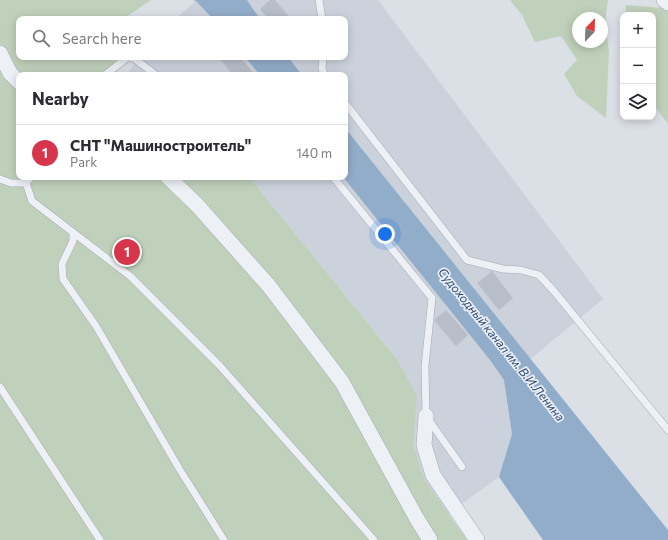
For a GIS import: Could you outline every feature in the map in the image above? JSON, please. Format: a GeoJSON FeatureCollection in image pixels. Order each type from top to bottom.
{"type":"FeatureCollection","features":[{"type":"Feature","properties":{"kind":"street"},"geometry":{"type":"LineString","coordinates":[[664,0],[668,3]]}},
{"type":"Feature","properties":{"kind":"street"},"geometry":{"type":"LineString","coordinates":[[0,53],[10,73],[16,79]]}},
{"type":"Feature","properties":{"kind":"street"},"geometry":{"type":"LineString","coordinates":[[171,180],[197,205],[269,286],[342,382],[430,540]]}},
{"type":"Feature","properties":{"kind":"street"},"geometry":{"type":"LineString","coordinates":[[426,416],[424,446],[433,475],[477,540]]}},
{"type":"Feature","properties":{"kind":"lane"},"geometry":{"type":"LineString","coordinates":[[319,0],[322,16]]}},
{"type":"Feature","properties":{"kind":"lane"},"geometry":{"type":"LineString","coordinates":[[109,72],[125,60]]}},
{"type":"Feature","properties":{"kind":"lane"},"geometry":{"type":"LineString","coordinates":[[136,60],[152,72]]}},
{"type":"Feature","properties":{"kind":"lane"},"geometry":{"type":"LineString","coordinates":[[323,60],[322,69],[324,72]]}},
{"type":"Feature","properties":{"kind":"lane"},"geometry":{"type":"LineString","coordinates":[[348,108],[467,260],[521,270],[539,276],[553,290],[668,430]]}},
{"type":"Feature","properties":{"kind":"lane"},"geometry":{"type":"LineString","coordinates":[[0,179],[11,183],[26,183]]}},
{"type":"Feature","properties":{"kind":"lane"},"geometry":{"type":"LineString","coordinates":[[335,180],[432,298],[425,366],[426,416],[462,467]]}},
{"type":"Feature","properties":{"kind":"lane"},"geometry":{"type":"LineString","coordinates":[[26,183],[32,201],[130,276],[220,366],[374,540]]}},
{"type":"Feature","properties":{"kind":"lane"},"geometry":{"type":"LineString","coordinates":[[73,233],[73,241],[62,264],[63,278],[96,326],[180,470],[224,540]]}},
{"type":"Feature","properties":{"kind":"lane"},"geometry":{"type":"LineString","coordinates":[[0,387],[100,540]]}},
{"type":"Feature","properties":{"kind":"shaded area"},"geometry":{"type":"Polygon","coordinates":[[[197,0],[378,0],[603,299],[505,380],[512,434],[499,477],[448,514],[389,456],[396,358],[251,180],[348,180],[348,72],[129,72],[135,60],[348,60],[348,16],[178,16],[197,0]]]}},
{"type":"Feature","properties":{"kind":"green space"},"geometry":{"type":"Polygon","coordinates":[[[0,0],[151,0],[127,16],[16,16],[16,60],[115,60],[117,72],[16,72],[16,180],[251,180],[396,358],[417,396],[413,446],[425,481],[467,540],[0,540],[0,0]]]}},
{"type":"Feature","properties":{"kind":"green space"},"geometry":{"type":"Polygon","coordinates":[[[510,0],[608,0],[606,12],[572,12],[572,48],[608,48],[608,44],[609,51],[606,118],[577,96],[564,74],[577,60],[561,36],[535,42],[522,15],[510,0]]]}},
{"type":"Feature","properties":{"kind":"green space"},"geometry":{"type":"Polygon","coordinates":[[[626,5],[664,8],[668,11],[668,124],[656,108],[656,12],[625,12],[626,5]]]}},
{"type":"Feature","properties":{"kind":"water"},"geometry":{"type":"Polygon","coordinates":[[[193,0],[247,0],[258,16],[210,16],[196,1],[193,0]]]}},
{"type":"Feature","properties":{"kind":"water"},"geometry":{"type":"Polygon","coordinates":[[[248,60],[290,60],[300,72],[258,72],[248,60]]]}},
{"type":"Feature","properties":{"kind":"water","name":"Судоходный канал им. В.И.Ленина"},"geometry":{"type":"Polygon","coordinates":[[[348,132],[668,530],[668,540],[543,540],[499,477],[512,434],[504,380],[490,360],[345,180],[348,180],[348,132]]]}},
{"type":"Feature","properties":{"kind":"building"},"geometry":{"type":"Polygon","coordinates":[[[270,0],[275,0],[288,16],[266,16],[260,9],[270,0]]]}},
{"type":"Feature","properties":{"kind":"building"},"geometry":{"type":"Polygon","coordinates":[[[220,60],[242,60],[252,72],[230,72],[220,60]]]}},
{"type":"Feature","properties":{"kind":"building"},"geometry":{"type":"Polygon","coordinates":[[[492,271],[513,298],[499,310],[477,283],[492,271]]]}},
{"type":"Feature","properties":{"kind":"building"},"geometry":{"type":"Polygon","coordinates":[[[446,310],[468,335],[456,346],[434,320],[446,310]]]}},
{"type":"Feature","properties":{"kind":"place","name":"СНТ \"Машиностроитель\""},"geometry":{"type":"Point","coordinates":[127,252]}}]}
